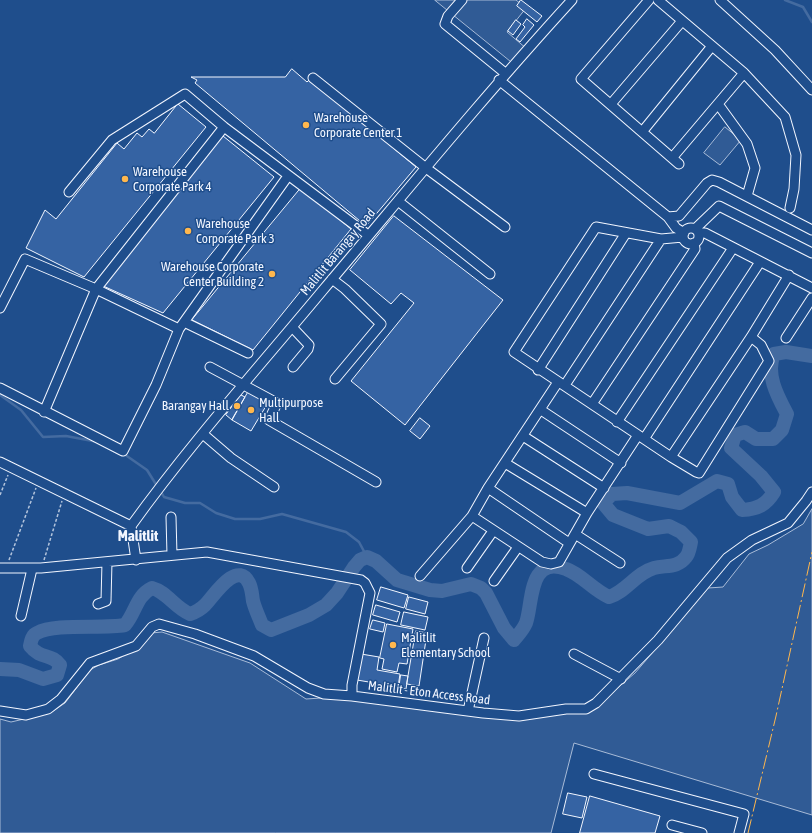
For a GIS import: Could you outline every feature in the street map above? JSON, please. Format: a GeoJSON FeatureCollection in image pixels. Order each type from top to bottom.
{"type":"FeatureCollection","features":[{"type":"Feature","properties":{"kind":"street"},"geometry":{"type":"LineString","coordinates":[[462,0],[448,16],[445,24],[506,73]]}},
{"type":"Feature","properties":{"kind":"street","name":"Malitlit Barangay Road"},"geometry":{"type":"LineString","coordinates":[[131,526],[154,494],[368,235],[499,80],[572,0]]}},
{"type":"Feature","properties":{"kind":"street"},"geometry":{"type":"LineString","coordinates":[[649,0],[581,79],[676,161],[718,104],[744,73]]}},
{"type":"Feature","properties":{"kind":"street"},"geometry":{"type":"LineString","coordinates":[[658,0],[744,73],[785,117],[796,155],[794,189],[790,208]]}},
{"type":"Feature","properties":{"kind":"street"},"geometry":{"type":"LineString","coordinates":[[720,0],[775,50],[812,90]]}},
{"type":"Feature","properties":{"kind":"street"},"geometry":{"type":"LineString","coordinates":[[610,104],[682,21]]}},
{"type":"Feature","properties":{"kind":"street"},"geometry":{"type":"LineString","coordinates":[[642,132],[712,46]]}},
{"type":"Feature","properties":{"kind":"street"},"geometry":{"type":"LineString","coordinates":[[313,78],[426,168],[505,227]]}},
{"type":"Feature","properties":{"kind":"street"},"geometry":{"type":"LineString","coordinates":[[499,80],[668,217],[676,228],[690,232],[705,233],[812,288]]}},
{"type":"Feature","properties":{"kind":"street"},"geometry":{"type":"LineString","coordinates":[[69,192],[112,140],[185,94],[224,127],[368,235]]}},
{"type":"Feature","properties":{"kind":"street"},"geometry":{"type":"LineString","coordinates":[[718,104],[747,144],[755,168],[747,196]]}},
{"type":"Feature","properties":{"kind":"street"},"geometry":{"type":"LineString","coordinates":[[44,412],[96,289],[224,127]]}},
{"type":"Feature","properties":{"kind":"street"},"geometry":{"type":"LineString","coordinates":[[0,388],[44,412],[123,451],[156,385],[182,326],[288,176]]}},
{"type":"Feature","properties":{"kind":"street"},"geometry":{"type":"LineString","coordinates":[[668,217],[679,216],[707,183],[712,180],[719,182],[812,230]]}},
{"type":"Feature","properties":{"kind":"street"},"geometry":{"type":"LineString","coordinates":[[398,201],[490,274]]}},
{"type":"Feature","properties":{"kind":"street"},"geometry":{"type":"LineString","coordinates":[[751,337],[761,345],[769,361],[702,470],[696,472],[670,457],[561,383],[538,370],[514,352],[596,227],[661,239],[690,232],[719,206],[812,253]]}},
{"type":"Feature","properties":{"kind":"street"},"geometry":{"type":"LineString","coordinates":[[592,404],[695,249],[694,244],[698,239],[690,232],[679,216]]}},
{"type":"Feature","properties":{"kind":"street"},"geometry":{"type":"LineString","coordinates":[[538,370],[626,233]]}},
{"type":"Feature","properties":{"kind":"street"},"geometry":{"type":"LineString","coordinates":[[420,576],[472,516],[505,462],[661,239]]}},
{"type":"Feature","properties":{"kind":"street"},"geometry":{"type":"LineString","coordinates":[[618,422],[733,248]]}},
{"type":"Feature","properties":{"kind":"street"},"geometry":{"type":"LineString","coordinates":[[0,308],[25,259],[248,353]]}},
{"type":"Feature","properties":{"kind":"street"},"geometry":{"type":"LineString","coordinates":[[472,516],[542,562],[550,564],[559,562],[587,513],[621,463],[641,437],[760,262]]}},
{"type":"Feature","properties":{"kind":"street"},"geometry":{"type":"LineString","coordinates":[[670,457],[751,337],[789,275]]}},
{"type":"Feature","properties":{"kind":"street"},"geometry":{"type":"LineString","coordinates":[[332,279],[345,289],[381,324],[335,379]]}},
{"type":"Feature","properties":{"kind":"street"},"geometry":{"type":"LineString","coordinates":[[786,338],[812,298]]}},
{"type":"Feature","properties":{"kind":"street"},"geometry":{"type":"LineString","coordinates":[[292,327],[309,346],[293,367]]}},
{"type":"Feature","properties":{"kind":"street"},"geometry":{"type":"LineString","coordinates":[[210,367],[277,403],[269,420],[376,482]]}},
{"type":"Feature","properties":{"kind":"street"},"geometry":{"type":"LineString","coordinates":[[541,410],[621,463]]}},
{"type":"Feature","properties":{"kind":"street"},"geometry":{"type":"LineString","coordinates":[[203,434],[231,458],[274,487]]}},
{"type":"Feature","properties":{"kind":"street"},"geometry":{"type":"LineString","coordinates":[[523,436],[604,488]]}},
{"type":"Feature","properties":{"kind":"street"},"geometry":{"type":"LineString","coordinates":[[0,462],[131,526],[136,560]]}},
{"type":"Feature","properties":{"kind":"street"},"geometry":{"type":"LineString","coordinates":[[505,462],[587,513]]}},
{"type":"Feature","properties":{"kind":"street"},"geometry":{"type":"LineString","coordinates":[[488,488],[569,543]]}},
{"type":"Feature","properties":{"kind":"street","name":"Malitlit - Eton Access Road"},"geometry":{"type":"LineString","coordinates":[[0,711],[26,715],[48,709],[61,699],[90,663],[136,646],[152,627],[159,624],[195,634],[254,656],[308,688],[324,694],[520,716],[559,710],[586,709],[596,703],[658,640],[727,558],[752,540],[788,523],[812,492]]}},
{"type":"Feature","properties":{"kind":"street"},"geometry":{"type":"LineString","coordinates":[[171,517],[172,555]]}},
{"type":"Feature","properties":{"kind":"street"},"geometry":{"type":"LineString","coordinates":[[467,568],[493,530]]}},
{"type":"Feature","properties":{"kind":"street"},"geometry":{"type":"LineString","coordinates":[[575,534],[620,563]]}},
{"type":"Feature","properties":{"kind":"street"},"geometry":{"type":"LineString","coordinates":[[494,581],[518,547]]}},
{"type":"Feature","properties":{"kind":"street"},"geometry":{"type":"LineString","coordinates":[[3,568],[37,568],[136,560],[207,552],[343,578],[361,580],[365,583],[370,593],[352,685],[352,696]]}},
{"type":"Feature","properties":{"kind":"street"},"geometry":{"type":"LineString","coordinates":[[98,604],[106,601],[107,562]]}},
{"type":"Feature","properties":{"kind":"street"},"geometry":{"type":"LineString","coordinates":[[21,616],[37,568]]}},
{"type":"Feature","properties":{"kind":"street"},"geometry":{"type":"LineString","coordinates":[[468,711],[484,638]]}},
{"type":"Feature","properties":{"kind":"street"},"geometry":{"type":"LineString","coordinates":[[574,654],[621,678]]}},
{"type":"Feature","properties":{"kind":"street"},"geometry":{"type":"LineString","coordinates":[[594,774],[744,814],[739,833]]}},
{"type":"Feature","properties":{"kind":"street"},"geometry":{"type":"LineString","coordinates":[[672,825],[702,833]]}},
{"type":"Feature","properties":{"kind":"path"},"geometry":{"type":"LineString","coordinates":[[0,495],[11,467]]}},
{"type":"Feature","properties":{"kind":"path"},"geometry":{"type":"LineString","coordinates":[[3,568],[39,481]]}},
{"type":"Feature","properties":{"kind":"path"},"geometry":{"type":"LineString","coordinates":[[37,568],[64,493]]}},
{"type":"Feature","properties":{"kind":"shaded area"},"geometry":{"type":"Polygon","coordinates":[[[435,0],[516,0],[526,8],[507,32],[527,49],[513,63],[435,0]]]}},
{"type":"Feature","properties":{"kind":"shaded area"},"geometry":{"type":"Polygon","coordinates":[[[725,127],[741,140],[720,165],[704,153],[725,127]]]}},
{"type":"Feature","properties":{"kind":"shaded area"},"geometry":{"type":"Polygon","coordinates":[[[812,509],[812,815],[574,743],[551,833],[0,833],[0,719],[11,722],[50,713],[65,703],[90,670],[99,665],[118,659],[136,648],[151,633],[162,632],[250,663],[306,699],[336,697],[482,716],[546,712],[588,713],[635,673],[708,588],[723,587],[749,554],[768,545],[803,524],[812,509]]]}},
{"type":"Feature","properties":{"kind":"building"},"geometry":{"type":"Polygon","coordinates":[[[521,0],[542,16],[537,22],[517,6],[521,0]]]}},
{"type":"Feature","properties":{"kind":"building"},"geometry":{"type":"Polygon","coordinates":[[[527,19],[534,25],[520,42],[516,39],[525,27],[523,25],[527,19]]]}},
{"type":"Feature","properties":{"kind":"building"},"geometry":{"type":"Polygon","coordinates":[[[516,20],[521,24],[513,35],[508,31],[516,20]]]}},
{"type":"Feature","properties":{"kind":"building","name":"Warehouse Corporate Center 1"},"geometry":{"type":"Polygon","coordinates":[[[292,69],[307,82],[310,79],[416,167],[366,226],[195,83],[197,80],[191,77],[285,77],[292,69]]]}},
{"type":"Feature","properties":{"kind":"building","name":"Warehouse Corporate Park 4"},"geometry":{"type":"Polygon","coordinates":[[[178,104],[206,127],[84,277],[26,248],[45,210],[56,219],[117,143],[124,149],[137,133],[142,137],[149,129],[154,133],[178,104]]]}},
{"type":"Feature","properties":{"kind":"building","name":"Warehouse Corporate Park 3"},"geometry":{"type":"Polygon","coordinates":[[[223,136],[274,177],[163,313],[101,285],[223,136]]]}},
{"type":"Feature","properties":{"kind":"building","name":"Warehouse Corporate Center Building 2"},"geometry":{"type":"Polygon","coordinates":[[[301,188],[351,229],[253,350],[192,320],[301,188]]]}},
{"type":"Feature","properties":{"kind":"building"},"geometry":{"type":"Polygon","coordinates":[[[394,216],[503,300],[405,425],[351,381],[414,303],[401,293],[391,304],[350,270],[394,216]]]}},
{"type":"Feature","properties":{"kind":"building","name":"Multipurpose Hall"},"geometry":{"type":"Polygon","coordinates":[[[250,389],[269,401],[251,431],[232,420],[250,389]]]}},
{"type":"Feature","properties":{"kind":"building","name":"Barangay Hall"},"geometry":{"type":"Polygon","coordinates":[[[241,395],[245,397],[232,420],[226,415],[241,395]]]}},
{"type":"Feature","properties":{"kind":"building"},"geometry":{"type":"Polygon","coordinates":[[[420,418],[430,426],[420,439],[410,431],[420,418]]]}},
{"type":"Feature","properties":{"kind":"building"},"geometry":{"type":"Polygon","coordinates":[[[381,587],[408,595],[404,608],[377,600],[381,587]]]}},
{"type":"Feature","properties":{"kind":"building"},"geometry":{"type":"Polygon","coordinates":[[[409,597],[428,602],[425,614],[406,609],[409,597]]]}},
{"type":"Feature","properties":{"kind":"building"},"geometry":{"type":"Polygon","coordinates":[[[376,605],[400,612],[397,622],[373,615],[376,605]]]}},
{"type":"Feature","properties":{"kind":"building"},"geometry":{"type":"Polygon","coordinates":[[[404,612],[428,617],[425,630],[401,625],[404,612]]]}},
{"type":"Feature","properties":{"kind":"building"},"geometry":{"type":"Polygon","coordinates":[[[373,620],[385,623],[383,632],[370,629],[373,620]]]}},
{"type":"Feature","properties":{"kind":"building"},"geometry":{"type":"Polygon","coordinates":[[[387,624],[413,629],[407,664],[399,663],[397,672],[382,669],[384,659],[380,658],[387,624]]]}},
{"type":"Feature","properties":{"kind":"building"},"geometry":{"type":"Polygon","coordinates":[[[416,631],[427,633],[419,686],[407,684],[416,631]]]}},
{"type":"Feature","properties":{"kind":"building"},"geometry":{"type":"Polygon","coordinates":[[[361,654],[379,657],[377,670],[400,674],[398,687],[357,680],[361,654]]]}},
{"type":"Feature","properties":{"kind":"building"},"geometry":{"type":"Polygon","coordinates":[[[401,675],[408,676],[406,689],[399,688],[401,675]]]}},
{"type":"Feature","properties":{"kind":"building"},"geometry":{"type":"Polygon","coordinates":[[[568,793],[587,797],[582,818],[563,814],[568,793]]]}},
{"type":"Feature","properties":{"kind":"building"},"geometry":{"type":"Polygon","coordinates":[[[590,796],[660,816],[655,833],[580,833],[590,796]]]}},
{"type":"Feature","properties":{"kind":"waterway"},"geometry":{"type":"LineString","coordinates":[[785,0],[803,7],[812,22]]}},
{"type":"Feature","properties":{"kind":"waterway"},"geometry":{"type":"LineString","coordinates":[[0,669],[19,670],[43,679],[57,675],[60,665],[57,661],[38,653],[30,646],[32,638],[35,634],[55,628],[125,625],[139,600],[152,588],[162,593],[190,614],[196,612],[205,605],[219,588],[232,577],[238,575],[244,577],[249,583],[253,601],[262,625],[271,630],[309,615],[326,605],[337,593],[354,567],[360,560],[367,557],[376,561],[397,580],[430,590],[442,591],[471,584],[481,588],[486,593],[504,628],[514,640],[526,623],[534,583],[538,575],[545,569],[554,566],[571,571],[609,597],[621,591],[648,570],[676,565],[683,561],[687,556],[691,542],[681,532],[669,526],[648,529],[613,515],[603,503],[612,494],[627,493],[680,503],[717,481],[728,484],[732,497],[742,510],[753,509],[765,503],[774,492],[761,476],[731,448],[735,435],[745,432],[756,439],[773,439],[782,430],[787,414],[777,393],[772,377],[771,369],[774,354],[786,352],[812,356]]}},
{"type":"Feature","properties":{"kind":"waterway"},"geometry":{"type":"LineString","coordinates":[[0,395],[21,410],[43,437],[66,436],[98,442]]}},
{"type":"Feature","properties":{"kind":"waterway"},"geometry":{"type":"LineString","coordinates":[[124,454],[147,470],[157,486]]}},
{"type":"Feature","properties":{"kind":"waterway"},"geometry":{"type":"LineString","coordinates":[[160,490],[164,497],[185,503],[200,503],[216,513],[235,519],[260,519],[282,514],[346,532],[359,542],[367,557]]}},
{"type":"Feature","properties":{"kind":"power"},"geometry":{"type":"LineString","coordinates":[[748,833],[776,716],[812,552]]}},
{"type":"Feature","properties":{"kind":"place","name":"Warehouse Corporate Center 1"},"geometry":{"type":"Point","coordinates":[306,125]}},
{"type":"Feature","properties":{"kind":"place","name":"Warehouse Corporate Park 4"},"geometry":{"type":"Point","coordinates":[125,179]}},
{"type":"Feature","properties":{"kind":"place","name":"Warehouse Corporate Park 3"},"geometry":{"type":"Point","coordinates":[188,231]}},
{"type":"Feature","properties":{"kind":"place","name":"Warehouse Corporate Center Building 2"},"geometry":{"type":"Point","coordinates":[272,274]}},
{"type":"Feature","properties":{"kind":"place","name":"Barangay Hall"},"geometry":{"type":"Point","coordinates":[237,406]}},
{"type":"Feature","properties":{"kind":"place","name":"Multipurpose Hall"},"geometry":{"type":"Point","coordinates":[251,410]}},
{"type":"Feature","properties":{"kind":"place","name":"Malitlit Elementary School"},"geometry":{"type":"Point","coordinates":[393,645]}},
{"type":"Feature","properties":{"kind":"district","name":"Malitlit"},"geometry":{"type":"Point","coordinates":[138,536]}}]}
